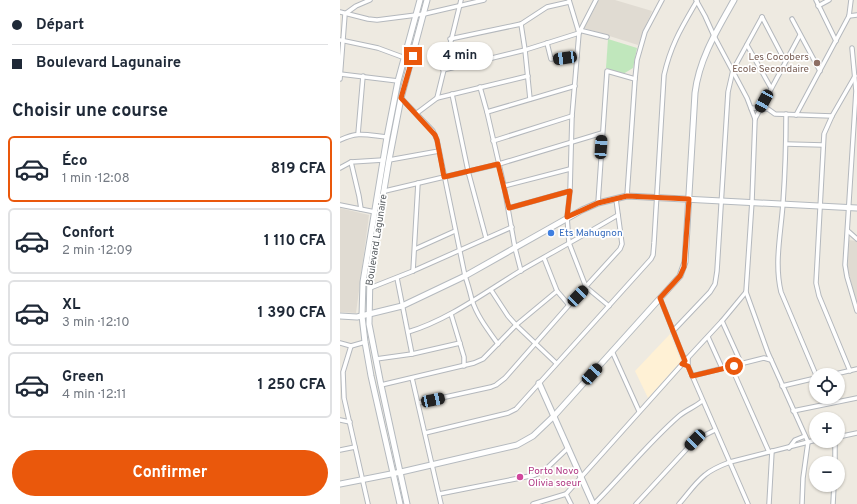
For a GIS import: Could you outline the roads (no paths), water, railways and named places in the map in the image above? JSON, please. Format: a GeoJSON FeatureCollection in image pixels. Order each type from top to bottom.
{"type":"FeatureCollection","features":[{"type":"Feature","properties":{"kind":"street"},"geometry":{"type":"LineString","coordinates":[[340,79],[345,14],[356,6],[370,0]]}},
{"type":"Feature","properties":{"kind":"street","name":"Boulevard Lagunaire"},"geometry":{"type":"LineString","coordinates":[[400,504],[371,376],[365,342],[362,316],[362,282],[398,81],[420,0]]}},
{"type":"Feature","properties":{"kind":"street","name":"Boulevard Lagunaire"},"geometry":{"type":"LineString","coordinates":[[407,504],[376,359],[369,314],[370,273],[401,98],[428,0]]}},
{"type":"Feature","properties":{"kind":"street"},"geometry":{"type":"LineString","coordinates":[[437,98],[460,0]]}},
{"type":"Feature","properties":{"kind":"street"},"geometry":{"type":"LineString","coordinates":[[340,12],[377,20],[424,14],[484,0]]}},
{"type":"Feature","properties":{"kind":"street"},"geometry":{"type":"LineString","coordinates":[[579,31],[596,0]]}},
{"type":"Feature","properties":{"kind":"street"},"geometry":{"type":"LineString","coordinates":[[627,196],[634,79],[637,60],[642,40],[662,0]]}},
{"type":"Feature","properties":{"kind":"street"},"geometry":{"type":"LineString","coordinates":[[697,0],[752,108],[755,119],[752,201],[746,292],[768,353],[808,442],[803,478],[802,504]]}},
{"type":"Feature","properties":{"kind":"street"},"geometry":{"type":"LineString","coordinates":[[425,433],[513,411],[647,264],[653,254],[664,75],[669,55],[676,38],[697,0]]}},
{"type":"Feature","properties":{"kind":"street"},"geometry":{"type":"LineString","coordinates":[[340,484],[401,472],[517,445],[533,436],[554,416],[680,276],[684,267],[696,85],[699,69],[714,36],[734,0]]}},
{"type":"Feature","properties":{"kind":"street"},"geometry":{"type":"LineString","coordinates":[[816,0],[836,41]]}},
{"type":"Feature","properties":{"kind":"street"},"geometry":{"type":"LineString","coordinates":[[818,6],[829,0]]}},
{"type":"Feature","properties":{"kind":"street"},"geometry":{"type":"LineString","coordinates":[[796,115],[850,16],[851,0]]}},
{"type":"Feature","properties":{"kind":"street"},"geometry":{"type":"LineString","coordinates":[[450,39],[521,24],[547,6],[569,1],[579,31],[572,116],[570,191],[567,217],[569,243],[586,287],[609,306]]}},
{"type":"Feature","properties":{"kind":"street"},"geometry":{"type":"LineString","coordinates":[[850,16],[857,16]]}},
{"type":"Feature","properties":{"kind":"street"},"geometry":{"type":"LineString","coordinates":[[673,331],[707,296],[714,284],[717,270],[727,98],[733,70],[762,17],[786,61]]}},
{"type":"Feature","properties":{"kind":"street"},"geometry":{"type":"LineString","coordinates":[[792,19],[820,71]]}},
{"type":"Feature","properties":{"kind":"street"},"geometry":{"type":"LineString","coordinates":[[521,24],[530,99]]}},
{"type":"Feature","properties":{"kind":"street"},"geometry":{"type":"LineString","coordinates":[[443,70],[525,50],[579,31],[607,37]]}},
{"type":"Feature","properties":{"kind":"street"},"geometry":{"type":"LineString","coordinates":[[755,119],[800,35]]}},
{"type":"Feature","properties":{"kind":"street"},"geometry":{"type":"LineString","coordinates":[[342,40],[378,48],[405,58]]}},
{"type":"Feature","properties":{"kind":"street"},"geometry":{"type":"LineString","coordinates":[[547,43],[551,58],[577,56]]}},
{"type":"Feature","properties":{"kind":"street"},"geometry":{"type":"LineString","coordinates":[[747,45],[771,88]]}},
{"type":"Feature","properties":{"kind":"street"},"geometry":{"type":"LineString","coordinates":[[852,48],[856,91],[846,271],[857,311]]}},
{"type":"Feature","properties":{"kind":"street"},"geometry":{"type":"LineString","coordinates":[[598,203],[607,71],[634,79]]}},
{"type":"Feature","properties":{"kind":"street"},"geometry":{"type":"LineString","coordinates":[[340,74],[398,81]]}},
{"type":"Feature","properties":{"kind":"street"},"geometry":{"type":"LineString","coordinates":[[358,134],[363,76]]}},
{"type":"Feature","properties":{"kind":"street"},"geometry":{"type":"LineString","coordinates":[[416,114],[437,98],[528,76]]}},
{"type":"Feature","properties":{"kind":"street"},"geometry":{"type":"LineString","coordinates":[[850,371],[819,296],[816,283],[824,131],[855,76]]}},
{"type":"Feature","properties":{"kind":"street"},"geometry":{"type":"LineString","coordinates":[[487,112],[575,86]]}},
{"type":"Feature","properties":{"kind":"street"},"geometry":{"type":"LineString","coordinates":[[480,87],[509,208],[515,248],[521,271]]}},
{"type":"Feature","properties":{"kind":"street"},"geometry":{"type":"LineString","coordinates":[[452,94],[468,171],[486,238]]}},
{"type":"Feature","properties":{"kind":"street"},"geometry":{"type":"LineString","coordinates":[[401,98],[432,131],[437,140],[459,251],[472,300],[484,326],[498,344]]}},
{"type":"Feature","properties":{"kind":"street"},"geometry":{"type":"LineString","coordinates":[[752,108],[770,110],[775,114],[832,116]]}},
{"type":"Feature","properties":{"kind":"street"},"geometry":{"type":"LineString","coordinates":[[786,114],[786,144],[778,279],[781,292],[813,368]]}},
{"type":"Feature","properties":{"kind":"street"},"geometry":{"type":"LineString","coordinates":[[493,141],[572,116]]}},
{"type":"Feature","properties":{"kind":"street"},"geometry":{"type":"LineString","coordinates":[[385,190],[498,164],[602,133]]}},
{"type":"Feature","properties":{"kind":"street"},"geometry":{"type":"LineString","coordinates":[[340,140],[350,135],[358,134],[387,137]]}},
{"type":"Feature","properties":{"kind":"street"},"geometry":{"type":"LineString","coordinates":[[786,144],[823,145]]}},
{"type":"Feature","properties":{"kind":"street"},"geometry":{"type":"LineString","coordinates":[[389,160],[439,151]]}},
{"type":"Feature","properties":{"kind":"street"},"geometry":{"type":"LineString","coordinates":[[340,168],[351,162],[383,160]]}},
{"type":"Feature","properties":{"kind":"street"},"geometry":{"type":"LineString","coordinates":[[351,162],[361,209]]}},
{"type":"Feature","properties":{"kind":"street"},"geometry":{"type":"LineString","coordinates":[[504,186],[570,169]]}},
{"type":"Feature","properties":{"kind":"street"},"geometry":{"type":"LineString","coordinates":[[851,177],[857,178]]}},
{"type":"Feature","properties":{"kind":"street"},"geometry":{"type":"LineString","coordinates":[[412,271],[415,249],[418,183]]}},
{"type":"Feature","properties":{"kind":"street"},"geometry":{"type":"LineString","coordinates":[[509,208],[570,191]]}},
{"type":"Feature","properties":{"kind":"street"},"geometry":{"type":"LineString","coordinates":[[340,316],[362,316],[402,306],[465,276],[567,217],[598,203],[627,196],[752,201],[857,208]]}},
{"type":"Feature","properties":{"kind":"street"},"geometry":{"type":"LineString","coordinates":[[418,403],[496,385],[505,378],[620,250],[622,244],[616,199]]}},
{"type":"Feature","properties":{"kind":"street"},"geometry":{"type":"LineString","coordinates":[[340,205],[374,212]]}},
{"type":"Feature","properties":{"kind":"street"},"geometry":{"type":"LineString","coordinates":[[408,332],[422,328],[451,314],[472,300],[618,215]]}},
{"type":"Feature","properties":{"kind":"street"},"geometry":{"type":"LineString","coordinates":[[370,288],[397,278],[512,227]]}},
{"type":"Feature","properties":{"kind":"street"},"geometry":{"type":"LineString","coordinates":[[415,249],[455,231]]}},
{"type":"Feature","properties":{"kind":"street"},"geometry":{"type":"LineString","coordinates":[[848,231],[857,240]]}},
{"type":"Feature","properties":{"kind":"street"},"geometry":{"type":"LineString","coordinates":[[847,240],[857,240]]}},
{"type":"Feature","properties":{"kind":"street"},"geometry":{"type":"LineString","coordinates":[[544,258],[557,291],[569,305]]}},
{"type":"Feature","properties":{"kind":"street"},"geometry":{"type":"LineString","coordinates":[[397,278],[412,354]]}},
{"type":"Feature","properties":{"kind":"street"},"geometry":{"type":"LineString","coordinates":[[491,290],[508,316],[516,325],[556,363]]}},
{"type":"Feature","properties":{"kind":"street"},"geometry":{"type":"LineString","coordinates":[[381,385],[464,366],[483,359],[516,325],[557,291]]}},
{"type":"Feature","properties":{"kind":"street"},"geometry":{"type":"LineString","coordinates":[[533,504],[566,494],[582,478],[639,411],[708,337],[746,292]]}},
{"type":"Feature","properties":{"kind":"street"},"geometry":{"type":"LineString","coordinates":[[660,298],[685,361],[748,504]]}},
{"type":"Feature","properties":{"kind":"street"},"geometry":{"type":"LineString","coordinates":[[451,314],[464,357],[464,366]]}},
{"type":"Feature","properties":{"kind":"street"},"geometry":{"type":"LineString","coordinates":[[722,321],[741,363]]}},
{"type":"Feature","properties":{"kind":"street"},"geometry":{"type":"LineString","coordinates":[[708,337],[722,368]]}},
{"type":"Feature","properties":{"kind":"street"},"geometry":{"type":"LineString","coordinates":[[340,343],[351,346],[365,342]]}},
{"type":"Feature","properties":{"kind":"street"},"geometry":{"type":"LineString","coordinates":[[376,359],[412,354],[460,343]]}},
{"type":"Feature","properties":{"kind":"street"},"geometry":{"type":"LineString","coordinates":[[351,346],[342,372],[342,397],[350,422],[368,504]]}},
{"type":"Feature","properties":{"kind":"street"},"geometry":{"type":"LineString","coordinates":[[612,351],[639,411]]}},
{"type":"Feature","properties":{"kind":"street"},"geometry":{"type":"LineString","coordinates":[[764,358],[768,353]]}},
{"type":"Feature","properties":{"kind":"street"},"geometry":{"type":"LineString","coordinates":[[692,376],[764,358],[771,360]]}},
{"type":"Feature","properties":{"kind":"street"},"geometry":{"type":"LineString","coordinates":[[685,361],[688,366]]}},
{"type":"Feature","properties":{"kind":"street"},"geometry":{"type":"LineString","coordinates":[[734,366],[734,373],[770,452],[769,504]]}},
{"type":"Feature","properties":{"kind":"street"},"geometry":{"type":"LineString","coordinates":[[728,368],[734,373]]}},
{"type":"Feature","properties":{"kind":"street"},"geometry":{"type":"LineString","coordinates":[[845,372],[857,369]]}},
{"type":"Feature","properties":{"kind":"street"},"geometry":{"type":"LineString","coordinates":[[412,378],[441,504]]}},
{"type":"Feature","properties":{"kind":"street"},"geometry":{"type":"LineString","coordinates":[[782,386],[809,380]]}},
{"type":"Feature","properties":{"kind":"street"},"geometry":{"type":"LineString","coordinates":[[539,383],[593,504],[679,416],[703,403]]}},
{"type":"Feature","properties":{"kind":"street"},"geometry":{"type":"LineString","coordinates":[[793,411],[857,398]]}},
{"type":"Feature","properties":{"kind":"street"},"geometry":{"type":"LineString","coordinates":[[340,420],[350,422]]}},
{"type":"Feature","properties":{"kind":"street"},"geometry":{"type":"LineString","coordinates":[[636,504],[695,440],[715,430]]}},
{"type":"Feature","properties":{"kind":"street"},"geometry":{"type":"LineString","coordinates":[[845,436],[857,433]]}},
{"type":"Feature","properties":{"kind":"street"},"geometry":{"type":"LineString","coordinates":[[789,448],[795,440],[805,436]]}},
{"type":"Feature","properties":{"kind":"street"},"geometry":{"type":"LineString","coordinates":[[679,504],[701,478],[730,462],[808,442]]}},
{"type":"Feature","properties":{"kind":"street"},"geometry":{"type":"LineString","coordinates":[[340,450],[355,447]]}},
{"type":"Feature","properties":{"kind":"street"},"geometry":{"type":"LineString","coordinates":[[439,494],[535,475],[543,472],[551,466],[568,448]]}},
{"type":"Feature","properties":{"kind":"street"},"geometry":{"type":"LineString","coordinates":[[724,465],[725,460],[728,457]]}},
{"type":"Feature","properties":{"kind":"street"},"geometry":{"type":"LineString","coordinates":[[833,504],[834,492]]}},
{"type":"Feature","properties":{"kind":"street"},"geometry":{"type":"LineString","coordinates":[[566,494],[571,504]]}},
{"type":"Feature","properties":{"kind":"place","name":"Les Cocobers Ecole Secondaire"},"geometry":{"type":"Point","coordinates":[817,63]}},
{"type":"Feature","properties":{"kind":"place","name":"Ets Mahugnon"},"geometry":{"type":"Point","coordinates":[551,233]}},
{"type":"Feature","properties":{"kind":"place","name":"Porto Novo Olivia soeur"},"geometry":{"type":"Point","coordinates":[520,477]}}]}
